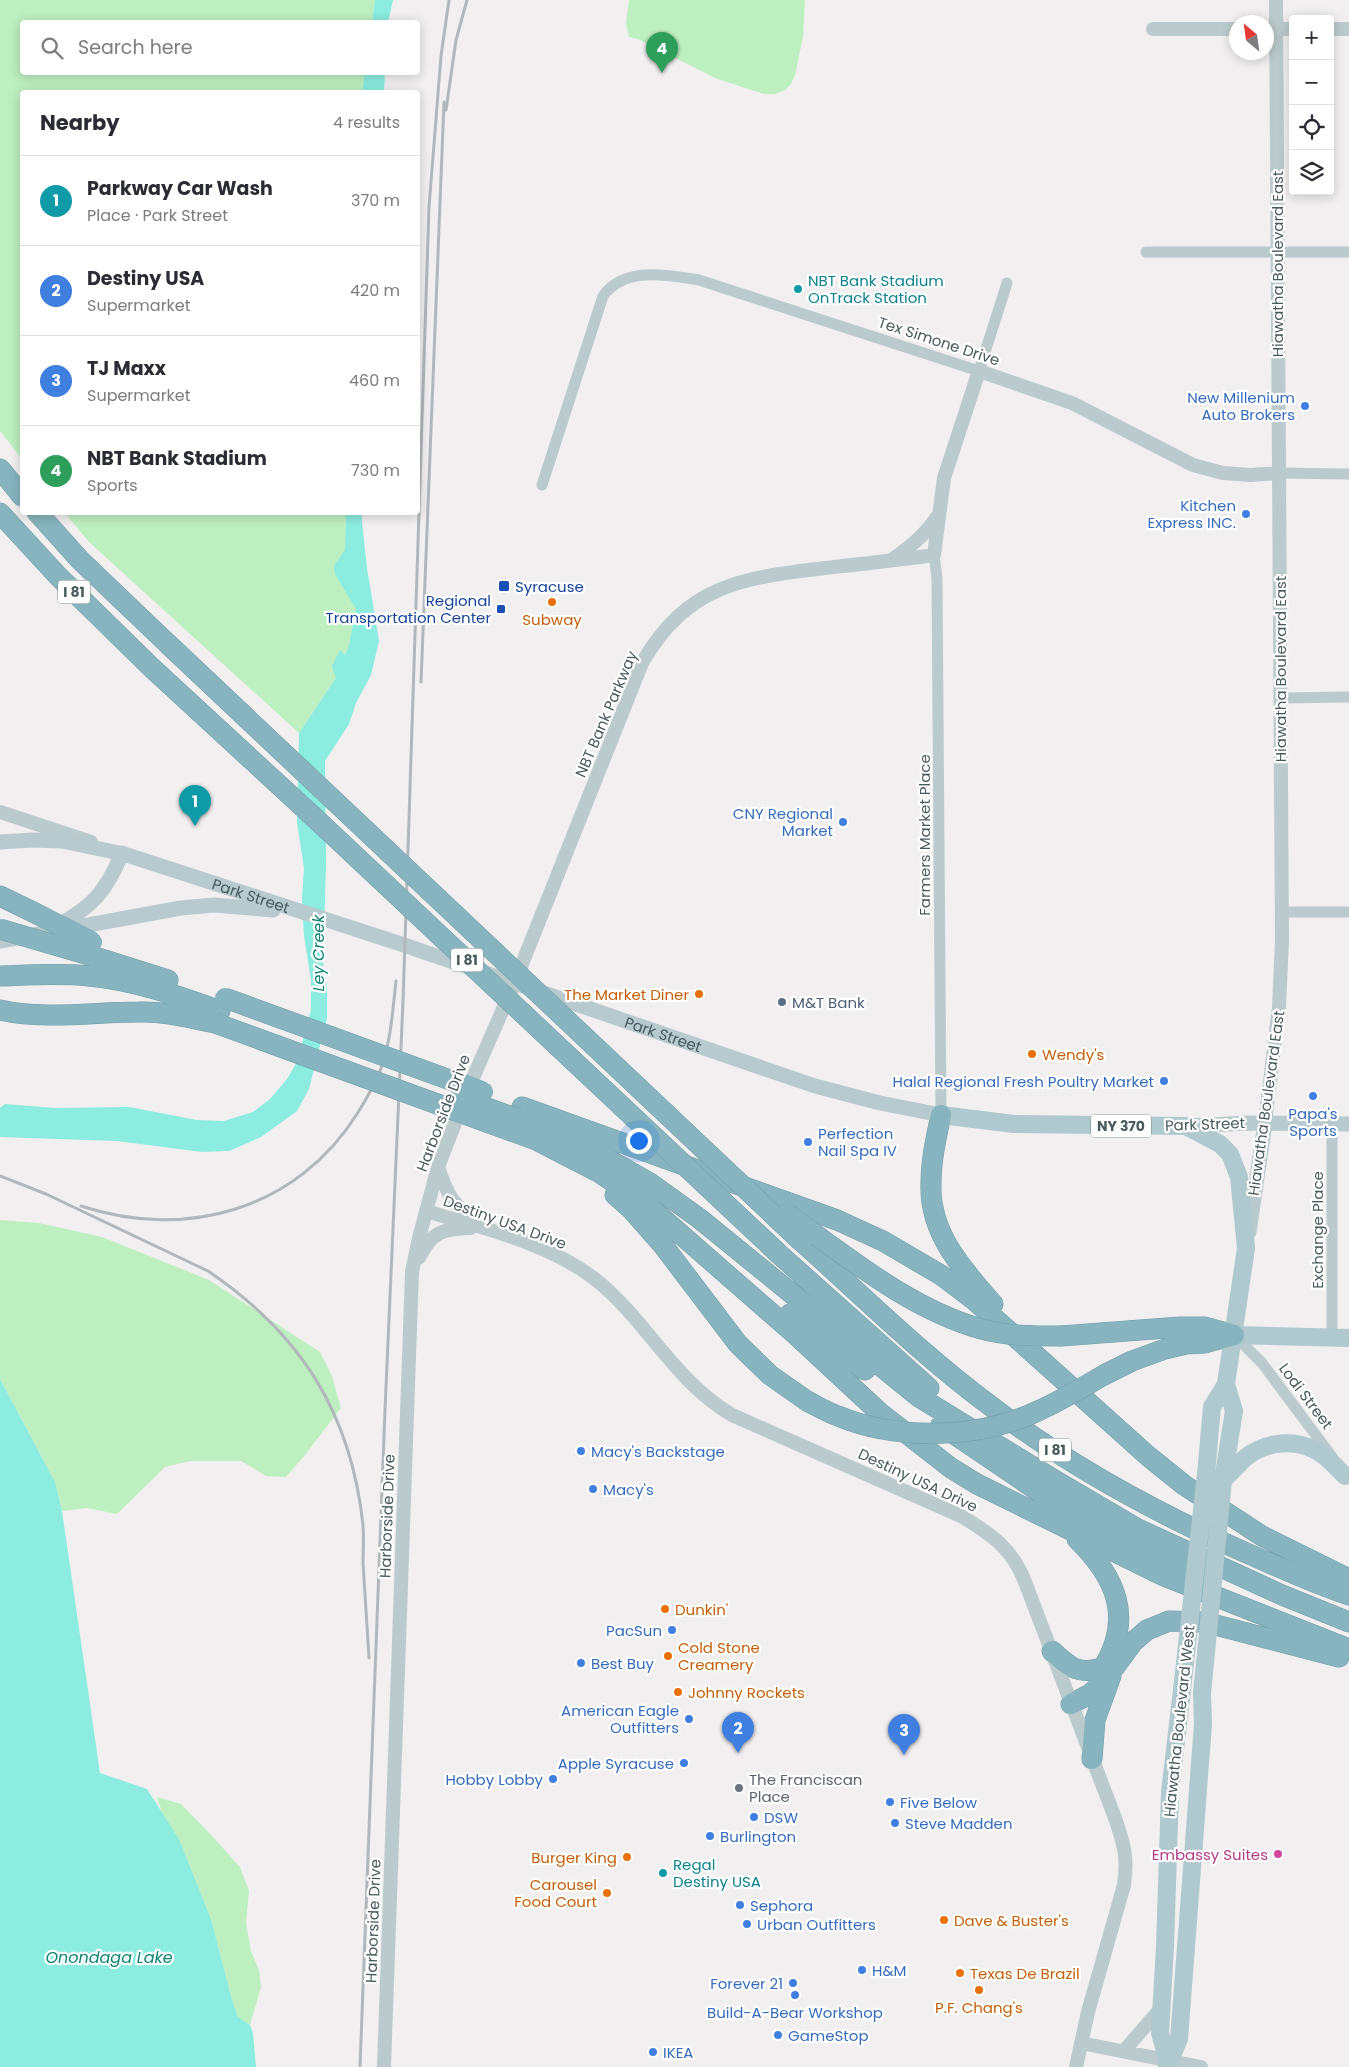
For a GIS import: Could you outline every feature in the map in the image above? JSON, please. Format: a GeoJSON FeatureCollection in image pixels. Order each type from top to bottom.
{"type":"FeatureCollection","features":[{"type":"Feature","properties":{"kind":"highway"},"geometry":{"type":"LineString","coordinates":[[0,470],[20,494]]}},
{"type":"Feature","properties":{"kind":"highway","name":"I 81"},"geometry":{"type":"LineString","coordinates":[[0,513],[58,576],[152,668],[317,820],[779,1254],[943,1401],[1056,1481],[1138,1530],[1282,1595],[1348,1622]]}},
{"type":"Feature","properties":{"kind":"highway","name":"I 81"},"geometry":{"type":"LineString","coordinates":[[40,515],[80,560],[168,644],[801,1241],[957,1380],[992,1407],[1086,1471],[1172,1519],[1312,1582],[1349,1595]]}},
{"type":"Feature","properties":{"kind":"highway"},"geometry":{"type":"LineString","coordinates":[[0,896],[39,924],[92,949],[189,986],[220,1011],[518,1119],[828,1216],[883,1241],[941,1275],[974,1300],[1148,1456],[1184,1485],[1262,1536],[1349,1579]]}},
{"type":"Feature","properties":{"kind":"highway"},"geometry":{"type":"LineString","coordinates":[[0,929],[92,949]]}},
{"type":"Feature","properties":{"kind":"highway"},"geometry":{"type":"LineString","coordinates":[[0,976],[50,974],[91,976],[152,988],[562,1136],[650,1183],[700,1219],[919,1397],[1056,1481]]}},
{"type":"Feature","properties":{"kind":"highway"},"geometry":{"type":"LineString","coordinates":[[0,988],[58,986],[116,991],[144,997],[188,1011],[220,1011]]}},
{"type":"Feature","properties":{"kind":"highway"},"geometry":{"type":"LineString","coordinates":[[0,1010],[13,1013],[58,1014],[220,1011]]}},
{"type":"Feature","properties":{"kind":"highway"},"geometry":{"type":"LineString","coordinates":[[941,1115],[932,1160],[930,1186],[933,1207],[940,1230],[954,1257],[970,1278],[1049,1367]]}},
{"type":"Feature","properties":{"kind":"highway"},"geometry":{"type":"LineString","coordinates":[[518,1119],[536,1140],[600,1173],[646,1204],[795,1334],[879,1412],[922,1446],[977,1484],[1164,1576],[1349,1649]]}},
{"type":"Feature","properties":{"kind":"highway"},"geometry":{"type":"LineString","coordinates":[[567,1155],[632,1210],[662,1244],[738,1344],[770,1375],[807,1401],[839,1417],[895,1430],[927,1433],[966,1431],[1005,1423],[1039,1411],[1132,1361],[1165,1349],[1186,1344],[1205,1343],[1234,1335]]}},
{"type":"Feature","properties":{"kind":"highway"},"geometry":{"type":"LineString","coordinates":[[736,1179],[891,1286],[944,1317],[982,1330],[1021,1336],[1061,1336],[1180,1326],[1205,1327],[1234,1335]]}},
{"type":"Feature","properties":{"kind":"highway"},"geometry":{"type":"LineString","coordinates":[[686,1238],[968,1445],[1048,1497],[1128,1543],[1227,1588],[1272,1604],[1348,1622]]}},
{"type":"Feature","properties":{"kind":"highway"},"geometry":{"type":"LineString","coordinates":[[1055,1522],[1091,1553],[1112,1582],[1118,1607],[1118,1626],[1114,1646],[1095,1720],[1092,1759]]}},
{"type":"Feature","properties":{"kind":"highway"},"geometry":{"type":"LineString","coordinates":[[1070,1699],[1109,1667],[1133,1642],[1148,1630],[1169,1620],[1190,1620],[1231,1628],[1349,1660]]}},
{"type":"Feature","properties":{"kind":"highway"},"geometry":{"type":"LineString","coordinates":[[1052,1651],[1069,1666],[1082,1671],[1109,1667]]}},
{"type":"Feature","properties":{"kind":"main road","name":"NY 370"},"geometry":{"type":"LineString","coordinates":[[0,842],[32,840],[62,842],[122,853],[110,880],[92,904],[75,916],[39,924],[0,941]]}},
{"type":"Feature","properties":{"kind":"main road","name":"Park Street"},"geometry":{"type":"LineString","coordinates":[[122,853],[815,1086],[880,1103],[941,1115],[1014,1124],[1186,1126],[1265,1123],[1349,1124]]}},
{"type":"Feature","properties":{"kind":"main road","name":"NY 370"},"geometry":{"type":"LineString","coordinates":[[39,924],[214,905],[297,912]]}},
{"type":"Feature","properties":{"kind":"main road","name":"Hiawatha Boulevard East"},"geometry":{"type":"LineString","coordinates":[[1234,1335],[1265,1123]]}},
{"type":"Feature","properties":{"kind":"main road"},"geometry":{"type":"LineString","coordinates":[[1186,1126],[1220,1144],[1230,1154],[1236,1165],[1239,1176],[1246,1248]]}},
{"type":"Feature","properties":{"kind":"main road"},"geometry":{"type":"LineString","coordinates":[[1234,1335],[1340,1337]]}},
{"type":"Feature","properties":{"kind":"main road","name":"Hiawatha Boulevard West"},"geometry":{"type":"LineString","coordinates":[[1168,2064],[1160,2033],[1170,1792],[1212,1407],[1226,1384],[1234,1335]]}},
{"type":"Feature","properties":{"kind":"main road","name":"Hiawatha Boulevard West"},"geometry":{"type":"LineString","coordinates":[[1168,2064],[1179,2039],[1203,1724],[1202,1692],[1223,1480],[1234,1412],[1226,1384]]}},
{"type":"Feature","properties":{"kind":"main road"},"geometry":{"type":"LineString","coordinates":[[1223,1480],[1257,1450],[1274,1444],[1294,1443],[1309,1447],[1326,1458],[1347,1478]]}},
{"type":"Feature","properties":{"kind":"street","name":"Hiawatha Boulevard East"},"geometry":{"type":"LineString","coordinates":[[1274,15],[1276,0]]}},
{"type":"Feature","properties":{"kind":"street"},"geometry":{"type":"LineString","coordinates":[[1153,29],[1229,29]]}},
{"type":"Feature","properties":{"kind":"street"},"geometry":{"type":"LineString","coordinates":[[1274,29],[1289,29]]}},
{"type":"Feature","properties":{"kind":"street"},"geometry":{"type":"LineString","coordinates":[[1334,29],[1349,29]]}},
{"type":"Feature","properties":{"kind":"street","name":"Hiawatha Boulevard East"},"geometry":{"type":"LineString","coordinates":[[1265,1123],[1279,1007],[1282,912],[1277,253],[1273,60]]}},
{"type":"Feature","properties":{"kind":"street"},"geometry":{"type":"LineString","coordinates":[[1146,252],[1349,252]]}},
{"type":"Feature","properties":{"kind":"street","name":"Tex Simone Drive"},"geometry":{"type":"LineString","coordinates":[[542,485],[603,296],[613,285],[626,278],[642,275],[670,275],[699,280],[1072,403],[1193,465],[1223,473],[1251,475],[1279,473]]}},
{"type":"Feature","properties":{"kind":"street"},"geometry":{"type":"LineString","coordinates":[[934,555],[944,478],[1007,282]]}},
{"type":"Feature","properties":{"kind":"street"},"geometry":{"type":"LineString","coordinates":[[1279,473],[1349,474]]}},
{"type":"Feature","properties":{"kind":"street","name":"NBT Bank Parkway"},"geometry":{"type":"LineString","coordinates":[[891,560],[921,538],[939,515]]}},
{"type":"Feature","properties":{"kind":"street","name":"NBT Bank Parkway"},"geometry":{"type":"LineString","coordinates":[[514,984],[642,663],[669,624],[681,612],[708,594],[742,580],[766,575],[934,555]]}},
{"type":"Feature","properties":{"kind":"street","name":"Farmers Market Place"},"geometry":{"type":"LineString","coordinates":[[934,555],[937,578],[940,757],[941,1115]]}},
{"type":"Feature","properties":{"kind":"street"},"geometry":{"type":"LineString","coordinates":[[1280,698],[1349,697]]}},
{"type":"Feature","properties":{"kind":"street","name":"Park Street"},"geometry":{"type":"LineString","coordinates":[[0,812],[122,853]]}},
{"type":"Feature","properties":{"kind":"street"},"geometry":{"type":"LineString","coordinates":[[1282,912],[1349,912]]}},
{"type":"Feature","properties":{"kind":"street","name":"Harborside Drive"},"geometry":{"type":"LineString","coordinates":[[384,2067],[412,1272],[438,1167],[469,1087],[514,984]]}},
{"type":"Feature","properties":{"kind":"street","name":"Exchange Place"},"geometry":{"type":"LineString","coordinates":[[1332,1124],[1340,1337]]}},
{"type":"Feature","properties":{"kind":"street"},"geometry":{"type":"LineString","coordinates":[[438,1167],[448,1194],[454,1204],[484,1228]]}},
{"type":"Feature","properties":{"kind":"street","name":"Destiny USA Drive"},"geometry":{"type":"LineString","coordinates":[[426,1211],[484,1228],[547,1251],[570,1263],[600,1284],[630,1314],[689,1382],[713,1404],[732,1415],[961,1516],[992,1535],[1006,1548],[1020,1568],[1052,1651],[1122,1839],[1127,1864],[1124,1885],[1081,2043]]}},
{"type":"Feature","properties":{"kind":"street"},"geometry":{"type":"LineString","coordinates":[[412,1272],[425,1246],[436,1234],[450,1228],[484,1228]]}},
{"type":"Feature","properties":{"kind":"street","name":"Lodi Street"},"geometry":{"type":"LineString","coordinates":[[1234,1335],[1262,1363],[1310,1424],[1347,1478]]}},
{"type":"Feature","properties":{"kind":"street"},"geometry":{"type":"LineString","coordinates":[[1124,2051],[1162,2008]]}},
{"type":"Feature","properties":{"kind":"street"},"geometry":{"type":"LineString","coordinates":[[1076,2067],[1081,2043],[1124,2051],[1168,2064],[1201,2067]]}},
{"type":"Feature","properties":{"kind":"shaded area"},"geometry":{"type":"Polygon","coordinates":[[[0,0],[375,0],[372,20],[20,20],[20,75],[365,75],[362,90],[20,90],[20,456],[0,431],[0,0]]]}},
{"type":"Feature","properties":{"kind":"shaded area"},"geometry":{"type":"Polygon","coordinates":[[[629,0],[805,0],[803,37],[795,75],[791,84],[785,90],[775,94],[764,94],[715,78],[638,39],[629,37],[626,24],[629,0]]]}},
{"type":"Feature","properties":{"kind":"shaded area"},"geometry":{"type":"Polygon","coordinates":[[[67,515],[346,515],[345,549],[334,567],[356,609],[349,645],[345,655],[340,651],[336,678],[299,733],[89,542],[67,515]]]}},
{"type":"Feature","properties":{"kind":"shaded area"},"geometry":{"type":"Polygon","coordinates":[[[0,1220],[39,1223],[102,1237],[209,1280],[320,1352],[332,1376],[341,1408],[286,1477],[266,1476],[241,1461],[190,1461],[165,1467],[117,1514],[87,1508],[62,1511],[55,1482],[0,1379],[0,1220]]]}},
{"type":"Feature","properties":{"kind":"shaded area"},"geometry":{"type":"Polygon","coordinates":[[[157,1797],[181,1804],[240,1867],[249,1891],[246,1923],[251,1951],[259,1970],[261,1987],[250,2025],[238,2018],[211,1919],[179,1839],[163,1815],[157,1797]]]}},
{"type":"Feature","properties":{"kind":"water"},"geometry":{"type":"Polygon","coordinates":[[[375,0],[393,0],[388,20],[372,20],[375,0]]]}},
{"type":"Feature","properties":{"kind":"water"},"geometry":{"type":"Polygon","coordinates":[[[365,75],[385,75],[384,90],[362,90],[365,75]]]}},
{"type":"Feature","properties":{"kind":"water","name":"Ley Creek"},"geometry":{"type":"Polygon","coordinates":[[[346,515],[362,515],[367,568],[379,641],[371,675],[356,703],[349,724],[325,761],[326,863],[323,968],[327,986],[327,1018],[309,1089],[297,1111],[261,1137],[229,1151],[202,1152],[117,1141],[0,1137],[0,1108],[5,1104],[55,1108],[129,1107],[197,1120],[224,1121],[253,1112],[270,1099],[287,1079],[297,1062],[311,1010],[311,980],[304,936],[302,898],[304,868],[297,823],[299,733],[336,678],[332,666],[340,650],[345,655],[349,645],[356,609],[335,574],[334,566],[345,549],[346,515]]]}},
{"type":"Feature","properties":{"kind":"water","name":"Onondaga Lake"},"geometry":{"type":"Polygon","coordinates":[[[0,1379],[55,1482],[62,1511],[100,1773],[147,1789],[179,1839],[211,1919],[238,2017],[250,2025],[253,2033],[256,2067],[0,2067],[0,1379]]]}},
{"type":"Feature","properties":{"kind":"railway"},"geometry":{"type":"LineString","coordinates":[[420,482],[429,207],[441,56],[449,0]]}},
{"type":"Feature","properties":{"kind":"railway"},"geometry":{"type":"LineString","coordinates":[[446,110],[456,40],[467,0]]}},
{"type":"Feature","properties":{"kind":"railway"},"geometry":{"type":"LineString","coordinates":[[421,682],[444,102]]}},
{"type":"Feature","properties":{"kind":"railway"},"geometry":{"type":"LineString","coordinates":[[360,2067],[385,1410],[403,1002],[419,515]]}},
{"type":"Feature","properties":{"kind":"railway"},"geometry":{"type":"LineString","coordinates":[[81,1206],[121,1216],[160,1220],[199,1217],[236,1209],[271,1194],[303,1173],[332,1147],[357,1114],[375,1083],[388,1043],[396,981]]}},
{"type":"Feature","properties":{"kind":"railway"},"geometry":{"type":"LineString","coordinates":[[0,1176],[46,1194],[208,1271],[241,1295],[270,1322],[295,1350],[316,1380],[333,1412],[347,1447],[357,1485],[363,1525],[363,1563],[369,1658]]}},
{"type":"Feature","properties":{"kind":"place","name":"NBT Bank Stadium"},"geometry":{"type":"Point","coordinates":[662,73]}},
{"type":"Feature","properties":{"kind":"place","name":"NBT Bank Stadium OnTrack Station"},"geometry":{"type":"Point","coordinates":[798,289]}},
{"type":"Feature","properties":{"kind":"place","name":"New Millenium Auto Brokers"},"geometry":{"type":"Point","coordinates":[1305,406]}},
{"type":"Feature","properties":{"kind":"place","name":"Kitchen Express INC."},"geometry":{"type":"Point","coordinates":[1246,514]}},
{"type":"Feature","properties":{"kind":"place","name":"Syracuse"},"geometry":{"type":"Point","coordinates":[504,586]}},
{"type":"Feature","properties":{"kind":"place","name":"Subway"},"geometry":{"type":"Point","coordinates":[552,602]}},
{"type":"Feature","properties":{"kind":"place","name":"Regional Transportation Center"},"geometry":{"type":"Point","coordinates":[501,609]}},
{"type":"Feature","properties":{"kind":"place","name":"CNY Regional Market"},"geometry":{"type":"Point","coordinates":[843,822]}},
{"type":"Feature","properties":{"kind":"place","name":"Parkway Car Wash"},"geometry":{"type":"Point","coordinates":[195,826]}},
{"type":"Feature","properties":{"kind":"place","name":"The Market Diner"},"geometry":{"type":"Point","coordinates":[699,994]}},
{"type":"Feature","properties":{"kind":"place","name":"M&T Bank"},"geometry":{"type":"Point","coordinates":[782,1002]}},
{"type":"Feature","properties":{"kind":"place","name":"Wendy's"},"geometry":{"type":"Point","coordinates":[1032,1054]}},
{"type":"Feature","properties":{"kind":"place","name":"Halal Regional Fresh Poultry Market"},"geometry":{"type":"Point","coordinates":[1164,1081]}},
{"type":"Feature","properties":{"kind":"place","name":"Papa's Sports"},"geometry":{"type":"Point","coordinates":[1313,1096]}},
{"type":"Feature","properties":{"kind":"place","name":"Perfection Nail Spa IV"},"geometry":{"type":"Point","coordinates":[808,1142]}},
{"type":"Feature","properties":{"kind":"place","name":"Macy's Backstage"},"geometry":{"type":"Point","coordinates":[581,1451]}},
{"type":"Feature","properties":{"kind":"place","name":"Macy's"},"geometry":{"type":"Point","coordinates":[593,1489]}},
{"type":"Feature","properties":{"kind":"place","name":"Dunkin'"},"geometry":{"type":"Point","coordinates":[665,1609]}},
{"type":"Feature","properties":{"kind":"place","name":"PacSun"},"geometry":{"type":"Point","coordinates":[672,1630]}},
{"type":"Feature","properties":{"kind":"place","name":"Cold Stone Creamery"},"geometry":{"type":"Point","coordinates":[668,1656]}},
{"type":"Feature","properties":{"kind":"place","name":"Best Buy"},"geometry":{"type":"Point","coordinates":[581,1663]}},
{"type":"Feature","properties":{"kind":"place","name":"Johnny Rockets"},"geometry":{"type":"Point","coordinates":[678,1692]}},
{"type":"Feature","properties":{"kind":"place","name":"American Eagle Outfitters"},"geometry":{"type":"Point","coordinates":[689,1719]}},
{"type":"Feature","properties":{"kind":"place","name":"Destiny USA"},"geometry":{"type":"Point","coordinates":[738,1753]}},
{"type":"Feature","properties":{"kind":"place","name":"TJ Maxx"},"geometry":{"type":"Point","coordinates":[904,1755]}},
{"type":"Feature","properties":{"kind":"place","name":"Apple Syracuse"},"geometry":{"type":"Point","coordinates":[684,1763]}},
{"type":"Feature","properties":{"kind":"place","name":"Hobby Lobby"},"geometry":{"type":"Point","coordinates":[553,1779]}},
{"type":"Feature","properties":{"kind":"place","name":"The Franciscan Place"},"geometry":{"type":"Point","coordinates":[739,1788]}},
{"type":"Feature","properties":{"kind":"place","name":"Five Below"},"geometry":{"type":"Point","coordinates":[890,1802]}},
{"type":"Feature","properties":{"kind":"place","name":"DSW"},"geometry":{"type":"Point","coordinates":[754,1817]}},
{"type":"Feature","properties":{"kind":"place","name":"Steve Madden"},"geometry":{"type":"Point","coordinates":[895,1823]}},
{"type":"Feature","properties":{"kind":"place","name":"Burlington"},"geometry":{"type":"Point","coordinates":[710,1836]}},
{"type":"Feature","properties":{"kind":"place","name":"Embassy Suites"},"geometry":{"type":"Point","coordinates":[1278,1854]}},
{"type":"Feature","properties":{"kind":"place","name":"Burger King"},"geometry":{"type":"Point","coordinates":[627,1857]}},
{"type":"Feature","properties":{"kind":"place","name":"Regal Destiny USA"},"geometry":{"type":"Point","coordinates":[663,1873]}},
{"type":"Feature","properties":{"kind":"place","name":"Carousel Food Court"},"geometry":{"type":"Point","coordinates":[607,1893]}},
{"type":"Feature","properties":{"kind":"place","name":"Sephora"},"geometry":{"type":"Point","coordinates":[740,1905]}},
{"type":"Feature","properties":{"kind":"place","name":"Dave & Buster's"},"geometry":{"type":"Point","coordinates":[944,1920]}},
{"type":"Feature","properties":{"kind":"place","name":"Urban Outfitters"},"geometry":{"type":"Point","coordinates":[747,1924]}},
{"type":"Feature","properties":{"kind":"place","name":"H&M"},"geometry":{"type":"Point","coordinates":[862,1970]}},
{"type":"Feature","properties":{"kind":"place","name":"Texas De Brazil"},"geometry":{"type":"Point","coordinates":[960,1973]}},
{"type":"Feature","properties":{"kind":"place","name":"Forever 21"},"geometry":{"type":"Point","coordinates":[793,1983]}},
{"type":"Feature","properties":{"kind":"place","name":"P.F. Chang's"},"geometry":{"type":"Point","coordinates":[979,1990]}},
{"type":"Feature","properties":{"kind":"place","name":"Build-A-Bear Workshop"},"geometry":{"type":"Point","coordinates":[795,1995]}},
{"type":"Feature","properties":{"kind":"place","name":"GameStop"},"geometry":{"type":"Point","coordinates":[778,2035]}},
{"type":"Feature","properties":{"kind":"place","name":"IKEA"},"geometry":{"type":"Point","coordinates":[653,2052]}}]}
